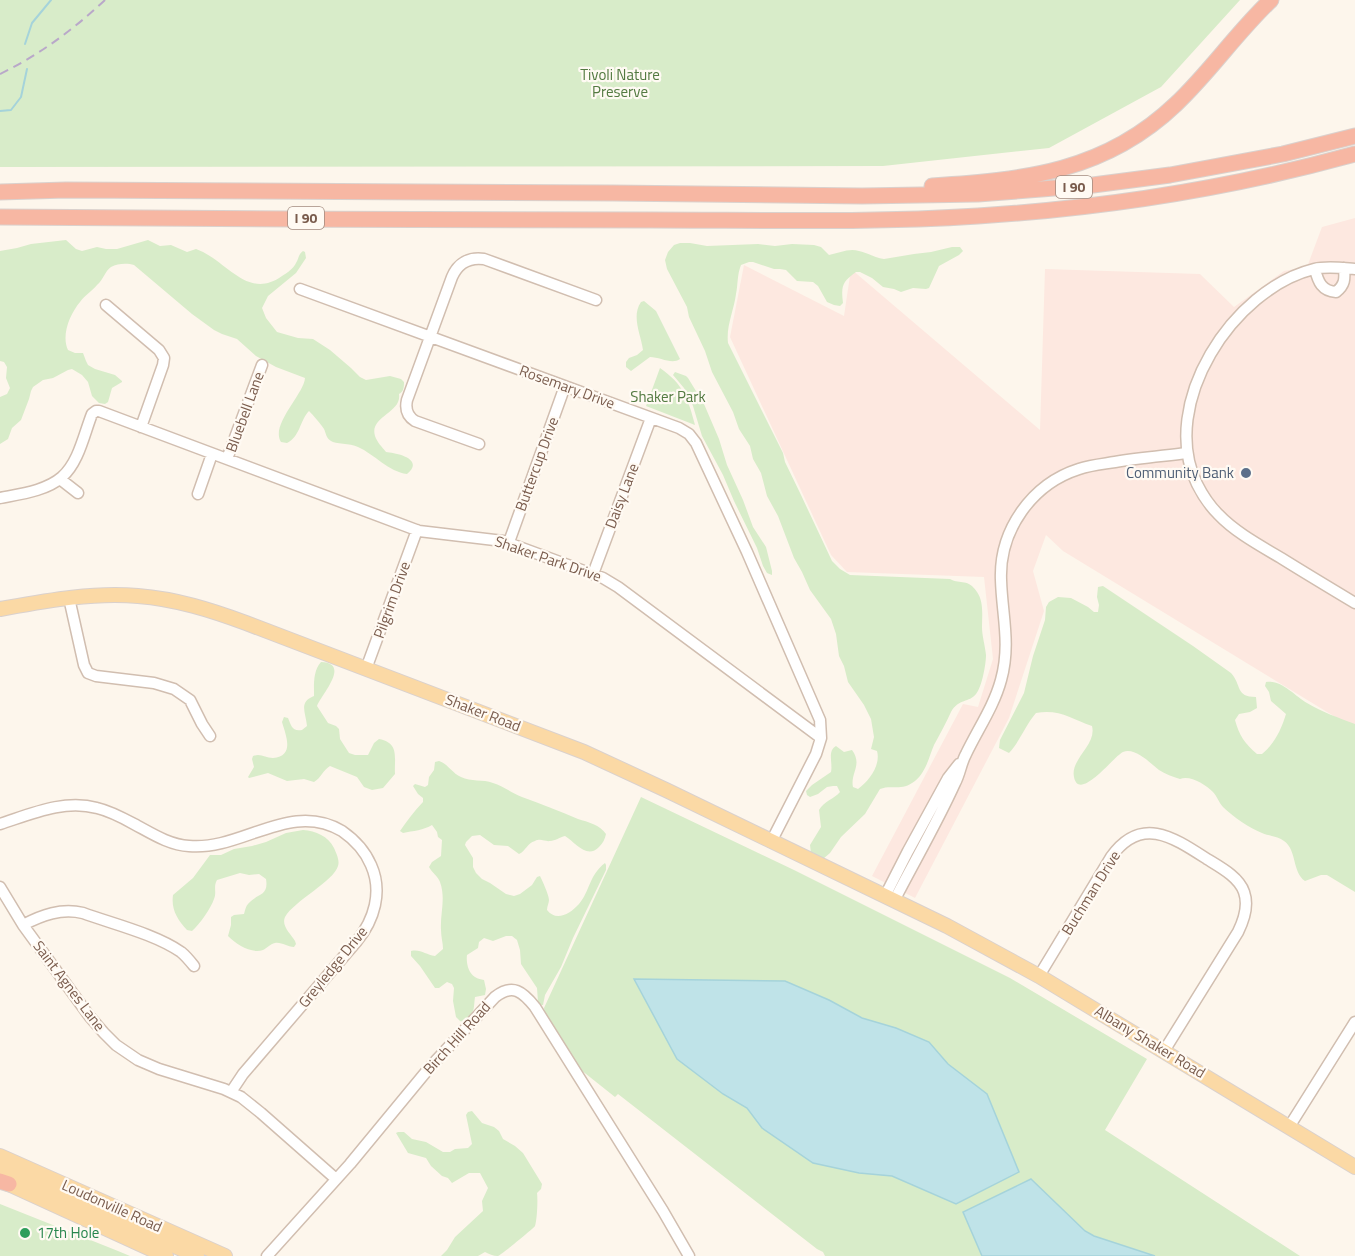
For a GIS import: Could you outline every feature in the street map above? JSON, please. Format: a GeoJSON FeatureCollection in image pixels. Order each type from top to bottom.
{"type":"FeatureCollection","features":[{"type":"Feature","properties":{"kind":"highway"},"geometry":{"type":"LineString","coordinates":[[788,195],[995,181],[1051,172],[1098,157],[1130,140],[1175,105],[1271,0]]}},
{"type":"Feature","properties":{"kind":"highway","name":"I 90"},"geometry":{"type":"LineString","coordinates":[[0,192],[66,190],[902,196],[978,194],[1094,185],[1208,168],[1283,154],[1355,136]]}},
{"type":"Feature","properties":{"kind":"highway","name":"I 90"},"geometry":{"type":"LineString","coordinates":[[0,217],[600,220],[940,218],[1105,204],[1210,188],[1287,172],[1355,154]]}},
{"type":"Feature","properties":{"kind":"highway"},"geometry":{"type":"LineString","coordinates":[[1287,172],[1355,160]]}},
{"type":"Feature","properties":{"kind":"highway"},"geometry":{"type":"LineString","coordinates":[[0,184],[66,190]]}},
{"type":"Feature","properties":{"kind":"main road","name":"Shaker Road"},"geometry":{"type":"LineString","coordinates":[[0,609],[69,598],[114,595],[179,602],[231,617],[584,752],[941,923]]}},
{"type":"Feature","properties":{"kind":"main road","name":"Albany Shaker Road"},"geometry":{"type":"LineString","coordinates":[[941,923],[1039,976],[1355,1167]]}},
{"type":"Feature","properties":{"kind":"main road","name":"Loudonville Road"},"geometry":{"type":"LineString","coordinates":[[0,1156],[225,1256]]}},
{"type":"Feature","properties":{"kind":"main road"},"geometry":{"type":"LineString","coordinates":[[0,1168],[197,1256]]}},
{"type":"Feature","properties":{"kind":"main road"},"geometry":{"type":"LineString","coordinates":[[2,1182],[166,1256]]}},
{"type":"Feature","properties":{"kind":"street"},"geometry":{"type":"LineString","coordinates":[[479,444],[417,422],[412,419],[406,407],[453,274],[460,265],[473,258],[488,260],[596,300]]}},
{"type":"Feature","properties":{"kind":"street"},"geometry":{"type":"LineString","coordinates":[[1315,269],[1323,288],[1330,292],[1336,292],[1341,288],[1350,269],[1315,269],[1286,280],[1258,298],[1224,333],[1207,362],[1190,405],[1187,453],[1198,484],[1216,513],[1232,527],[1265,549],[1355,603]]}},
{"type":"Feature","properties":{"kind":"street","name":"Rosemary Drive"},"geometry":{"type":"LineString","coordinates":[[300,288],[682,429],[689,434],[695,440],[747,552],[816,710],[821,724],[820,738]]}},
{"type":"Feature","properties":{"kind":"street"},"geometry":{"type":"LineString","coordinates":[[106,305],[164,356],[164,365],[141,427]]}},
{"type":"Feature","properties":{"kind":"street","name":"Bluebell Lane"},"geometry":{"type":"LineString","coordinates":[[227,459],[262,364]]}},
{"type":"Feature","properties":{"kind":"street","name":"Buttercup Drive"},"geometry":{"type":"LineString","coordinates":[[509,542],[565,386]]}},
{"type":"Feature","properties":{"kind":"street","name":"Shaker Park Drive"},"geometry":{"type":"LineString","coordinates":[[60,479],[74,461],[92,414],[99,411],[417,531],[509,542],[593,574],[615,585],[820,738]]}},
{"type":"Feature","properties":{"kind":"street","name":"Daisy Lane"},"geometry":{"type":"LineString","coordinates":[[593,574],[651,418]]}},
{"type":"Feature","properties":{"kind":"street"},"geometry":{"type":"LineString","coordinates":[[890,899],[908,851],[948,778],[964,757],[995,696],[1004,669],[1007,639],[1001,581],[1002,558],[1009,533],[1021,512],[1041,490],[1074,471],[1098,465],[1187,453]]}},
{"type":"Feature","properties":{"kind":"street","name":"Bluebell Lane"},"geometry":{"type":"LineString","coordinates":[[198,494],[212,454]]}},
{"type":"Feature","properties":{"kind":"street"},"geometry":{"type":"LineString","coordinates":[[0,498],[35,490],[60,479],[78,493]]}},
{"type":"Feature","properties":{"kind":"street","name":"Pilgrim Drive"},"geometry":{"type":"LineString","coordinates":[[366,669],[417,531]]}},
{"type":"Feature","properties":{"kind":"street"},"geometry":{"type":"LineString","coordinates":[[69,598],[84,665],[88,673],[154,683],[174,689],[191,701],[210,736]]}},
{"type":"Feature","properties":{"kind":"street"},"geometry":{"type":"LineString","coordinates":[[771,842],[816,754],[820,738]]}},
{"type":"Feature","properties":{"kind":"street","name":"Greyledge Drive"},"geometry":{"type":"LineString","coordinates":[[0,824],[54,807],[83,806],[111,813],[172,843],[198,847],[290,822],[310,820],[340,830],[362,848],[372,866],[377,889],[374,912],[369,925],[243,1074],[231,1092]]}},
{"type":"Feature","properties":{"kind":"street","name":"Buchman Drive"},"geometry":{"type":"LineString","coordinates":[[1039,976],[1111,857],[1121,845],[1131,837],[1148,833],[1161,834],[1182,843],[1236,880],[1244,891],[1247,903],[1238,932],[1164,1051]]}},
{"type":"Feature","properties":{"kind":"street","name":"Saint Agnes Lane"},"geometry":{"type":"LineString","coordinates":[[0,887],[23,926],[96,1025],[121,1048],[138,1060],[159,1069],[241,1097],[336,1179]]}},
{"type":"Feature","properties":{"kind":"street"},"geometry":{"type":"LineString","coordinates":[[23,926],[41,917],[61,912],[83,913],[164,943],[182,953],[194,966]]}},
{"type":"Feature","properties":{"kind":"street","name":"Birch Hill Road"},"geometry":{"type":"LineString","coordinates":[[267,1256],[373,1137],[430,1067],[495,997],[507,990],[516,990],[535,1007],[689,1256]]}},
{"type":"Feature","properties":{"kind":"street"},"geometry":{"type":"LineString","coordinates":[[1289,1127],[1355,1022]]}},
{"type":"Feature","properties":{"kind":"shaded area"},"geometry":{"type":"Polygon","coordinates":[[[1355,218],[1355,729],[1063,551],[1046,535],[1033,571],[1044,611],[1009,718],[915,898],[872,876],[963,704],[978,707],[993,659],[984,577],[847,572],[831,555],[730,337],[744,265],[844,316],[851,269],[1040,430],[1045,269],[1200,274],[1234,307],[1284,271],[1307,267],[1322,227],[1355,218]]]}},
{"type":"Feature","properties":{"kind":"green space","name":"Tivoli Nature Preserve"},"geometry":{"type":"Polygon","coordinates":[[[0,0],[1240,0],[1161,87],[1049,148],[883,166],[0,167],[0,0]]]}},
{"type":"Feature","properties":{"kind":"green space"},"geometry":{"type":"Polygon","coordinates":[[[66,240],[82,251],[97,247],[117,249],[148,240],[160,246],[171,245],[187,252],[196,249],[207,254],[237,276],[258,284],[270,282],[292,269],[301,252],[305,252],[306,258],[296,273],[268,296],[262,308],[266,318],[277,332],[298,338],[313,339],[366,380],[390,376],[404,382],[396,406],[381,419],[374,429],[378,442],[386,452],[407,458],[413,464],[412,469],[407,474],[400,473],[358,447],[331,441],[323,427],[309,411],[295,437],[287,443],[281,442],[279,435],[283,418],[305,378],[276,367],[256,356],[237,339],[214,330],[134,265],[126,264],[111,267],[107,271],[76,307],[66,331],[68,350],[83,353],[88,365],[115,375],[122,381],[112,388],[108,402],[99,403],[92,396],[88,382],[82,375],[72,369],[68,370],[53,378],[43,380],[33,387],[21,420],[12,428],[8,439],[0,444],[0,397],[7,394],[10,388],[6,378],[7,367],[4,362],[0,361],[0,251],[31,244],[66,240]]]}},
{"type":"Feature","properties":{"kind":"green space"},"geometry":{"type":"Polygon","coordinates":[[[680,243],[707,246],[814,245],[821,247],[829,255],[855,250],[884,259],[952,247],[960,247],[963,251],[939,266],[929,288],[926,289],[913,288],[901,292],[883,287],[872,278],[856,272],[843,285],[843,303],[840,306],[827,302],[818,286],[813,282],[797,281],[786,270],[749,262],[741,265],[739,272],[728,330],[728,343],[783,453],[785,462],[832,561],[850,575],[950,579],[967,583],[977,592],[982,605],[982,630],[986,655],[978,691],[973,697],[957,705],[951,712],[925,769],[919,777],[905,786],[880,789],[865,814],[841,837],[823,859],[811,853],[810,845],[821,827],[819,810],[840,792],[837,786],[827,787],[810,797],[806,791],[831,772],[831,754],[836,746],[844,752],[852,750],[855,755],[853,787],[858,789],[866,782],[876,767],[878,756],[877,751],[871,749],[874,737],[871,719],[848,682],[839,656],[831,619],[810,590],[794,558],[778,516],[767,496],[750,446],[739,429],[733,412],[712,372],[687,307],[667,269],[665,260],[668,252],[674,245],[680,243]]]}},
{"type":"Feature","properties":{"kind":"green space"},"geometry":{"type":"Polygon","coordinates":[[[644,301],[656,311],[680,359],[670,361],[650,357],[631,371],[626,367],[626,362],[643,350],[637,313],[638,307],[644,301]]]}},
{"type":"Feature","properties":{"kind":"green space","name":"Shaker Park"},"geometry":{"type":"Polygon","coordinates":[[[660,368],[684,392],[695,425],[646,406],[660,368]]]}},
{"type":"Feature","properties":{"kind":"green space"},"geometry":{"type":"Polygon","coordinates":[[[675,372],[688,378],[704,404],[753,527],[766,547],[772,575],[767,573],[763,566],[723,475],[702,436],[693,406],[684,388],[673,375],[675,372]]]}},
{"type":"Feature","properties":{"kind":"green space"},"geometry":{"type":"Polygon","coordinates":[[[1103,586],[1231,673],[1242,693],[1256,697],[1257,708],[1239,714],[1235,720],[1243,739],[1257,754],[1262,754],[1274,741],[1286,714],[1271,701],[1265,686],[1266,682],[1282,685],[1313,706],[1355,724],[1355,892],[1327,875],[1305,881],[1298,872],[1291,850],[1284,841],[1258,831],[1236,818],[1202,783],[1166,774],[1142,756],[1132,752],[1123,752],[1090,781],[1077,784],[1074,770],[1091,739],[1092,726],[1065,715],[1052,712],[1036,713],[1009,753],[999,748],[1000,740],[1024,693],[1049,602],[1058,597],[1071,598],[1094,612],[1098,612],[1098,587],[1103,586]]]}},
{"type":"Feature","properties":{"kind":"green space"},"geometry":{"type":"Polygon","coordinates":[[[321,662],[330,664],[334,668],[334,673],[317,706],[328,723],[339,729],[340,739],[349,753],[368,755],[374,743],[379,739],[386,741],[393,748],[395,774],[383,788],[372,790],[364,787],[357,777],[330,766],[314,782],[304,779],[287,781],[268,773],[248,777],[254,767],[253,756],[273,758],[284,754],[287,749],[282,722],[284,717],[288,718],[296,730],[302,730],[307,726],[304,705],[309,698],[314,696],[315,674],[321,662]]]}},
{"type":"Feature","properties":{"kind":"green space"},"geometry":{"type":"Polygon","coordinates":[[[439,761],[461,777],[497,784],[522,797],[594,824],[606,834],[604,841],[595,851],[590,852],[581,849],[565,836],[552,841],[532,842],[519,854],[508,846],[494,845],[480,835],[472,836],[466,842],[465,845],[473,858],[476,873],[506,894],[514,896],[520,894],[540,876],[549,898],[547,910],[555,916],[563,915],[575,908],[583,899],[596,873],[605,863],[606,865],[606,870],[561,967],[545,995],[543,1005],[538,1002],[537,988],[521,964],[517,940],[512,936],[493,941],[484,938],[479,942],[478,948],[467,955],[469,970],[475,977],[484,980],[486,989],[485,995],[475,997],[473,1011],[463,1022],[456,1017],[452,984],[447,982],[435,988],[411,956],[411,951],[421,951],[435,956],[443,949],[442,888],[429,867],[441,856],[442,840],[432,825],[414,831],[403,833],[400,831],[423,802],[423,798],[413,786],[415,784],[425,787],[428,785],[435,762],[439,761]]]}},
{"type":"Feature","properties":{"kind":"green space"},"geometry":{"type":"Polygon","coordinates":[[[641,797],[794,870],[1010,978],[1147,1059],[1105,1130],[1300,1256],[825,1256],[823,1252],[618,1094],[615,1097],[581,1070],[545,1015],[544,1008],[641,797]]]}},
{"type":"Feature","properties":{"kind":"green space"},"geometry":{"type":"Polygon","coordinates":[[[303,830],[317,833],[328,840],[336,852],[338,866],[329,878],[285,917],[285,927],[295,941],[294,947],[275,943],[263,950],[254,951],[239,945],[228,936],[231,917],[244,914],[248,904],[266,889],[266,879],[259,874],[240,873],[217,880],[214,899],[202,920],[192,931],[183,926],[174,909],[173,895],[193,878],[210,855],[221,855],[234,849],[266,842],[286,833],[303,830]]]}},
{"type":"Feature","properties":{"kind":"green space"},"geometry":{"type":"Polygon","coordinates":[[[472,1111],[482,1123],[494,1127],[503,1139],[523,1153],[542,1184],[537,1193],[536,1223],[498,1256],[485,1252],[478,1256],[441,1256],[455,1237],[483,1211],[482,1201],[488,1188],[480,1173],[469,1173],[452,1183],[431,1166],[426,1158],[408,1153],[396,1133],[404,1132],[412,1139],[426,1142],[443,1152],[468,1148],[472,1144],[466,1115],[472,1111]]]}},
{"type":"Feature","properties":{"kind":"green space","name":"17th Hole"},"geometry":{"type":"Polygon","coordinates":[[[0,1204],[118,1251],[130,1256],[0,1256],[0,1204]]]}},
{"type":"Feature","properties":{"kind":"water"},"geometry":{"type":"Polygon","coordinates":[[[634,979],[785,981],[829,1000],[862,1018],[896,1028],[929,1042],[948,1064],[987,1094],[1019,1172],[956,1204],[892,1176],[859,1173],[813,1163],[762,1128],[747,1108],[723,1094],[677,1059],[634,979]]]}},
{"type":"Feature","properties":{"kind":"water"},"geometry":{"type":"Polygon","coordinates":[[[1031,1179],[1085,1231],[1155,1256],[982,1256],[963,1212],[1031,1179]]]}},
{"type":"Feature","properties":{"kind":"waterway"},"geometry":{"type":"LineString","coordinates":[[25,44],[32,23],[51,0]]}},
{"type":"Feature","properties":{"kind":"waterway"},"geometry":{"type":"LineString","coordinates":[[0,111],[11,110],[21,97],[27,69]]}},
{"type":"Feature","properties":{"kind":"railway"},"geometry":{"type":"LineString","coordinates":[[0,74],[55,41],[105,0]]}},
{"type":"Feature","properties":{"kind":"place","name":"Community Bank"},"geometry":{"type":"Point","coordinates":[1246,473]}},
{"type":"Feature","properties":{"kind":"place","name":"17th Hole"},"geometry":{"type":"Point","coordinates":[25,1233]}}]}
